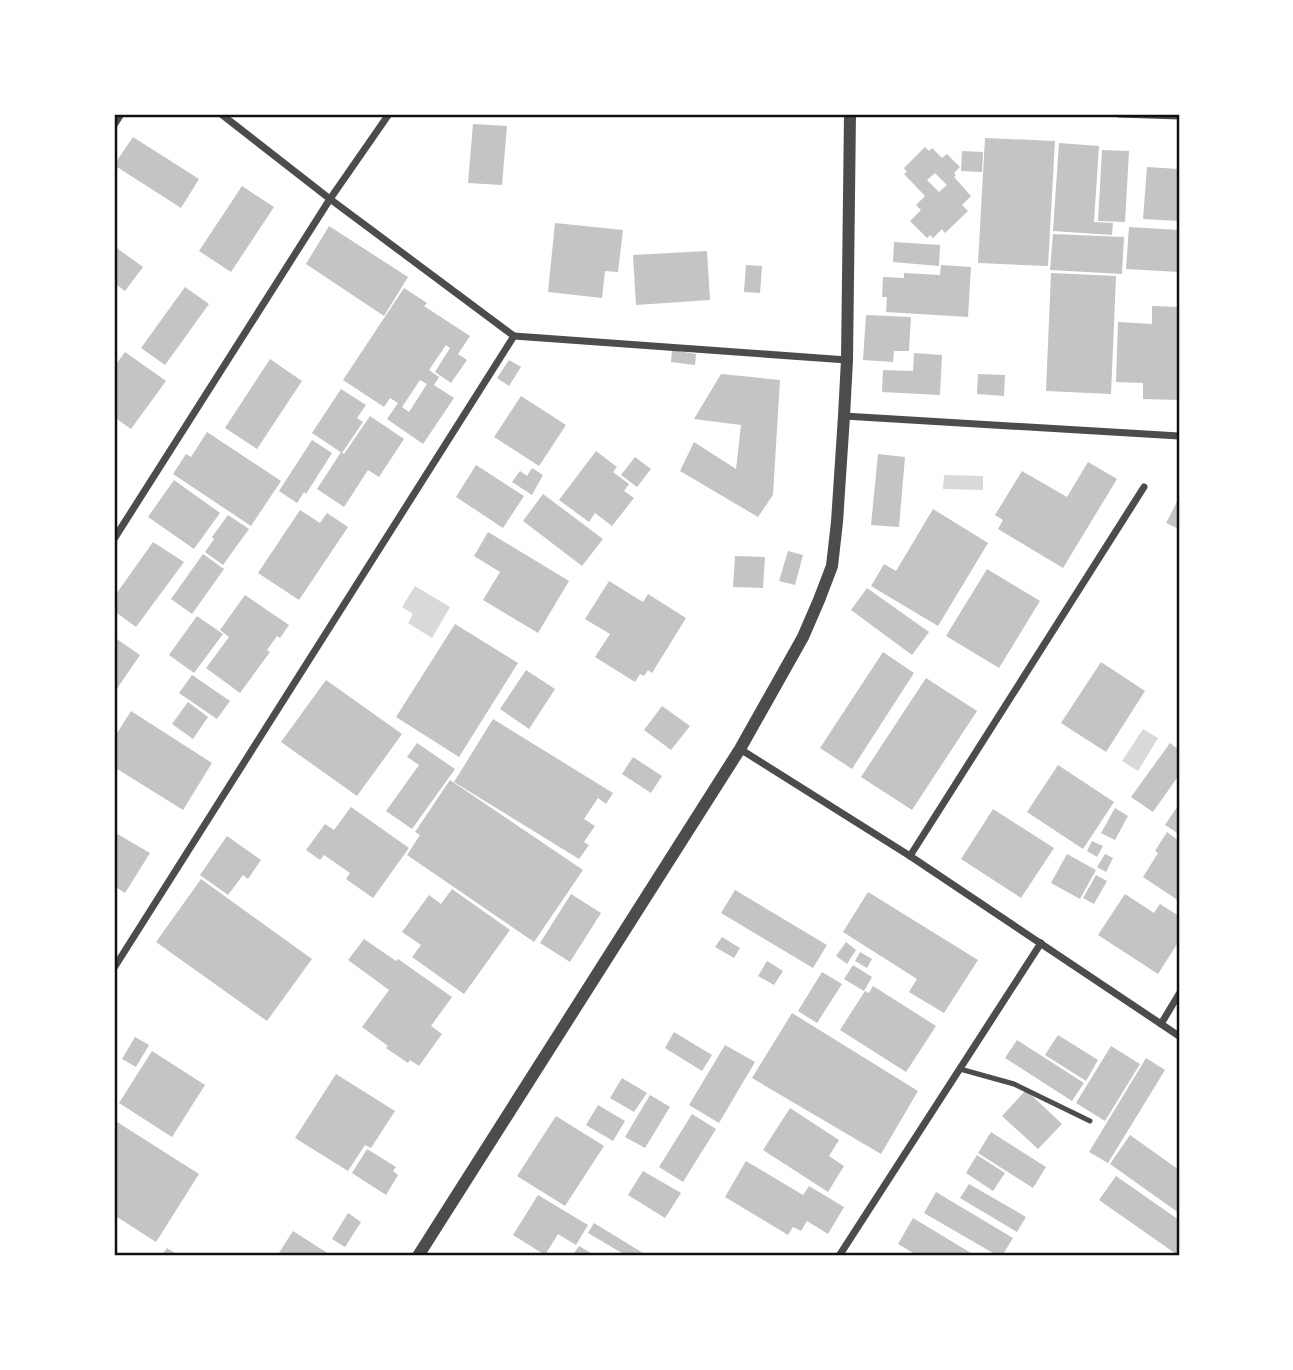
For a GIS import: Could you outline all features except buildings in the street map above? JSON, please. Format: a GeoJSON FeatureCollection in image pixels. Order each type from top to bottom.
{"type":"FeatureCollection","features":[{"type":"Feature","properties":{"kind":"street"},"geometry":{"type":"LineString","coordinates":[[114,125],[121,114]]}},
{"type":"Feature","properties":{"kind":"street"},"geometry":{"type":"LineString","coordinates":[[222,114],[330,200],[514,336],[847,360]]}},
{"type":"Feature","properties":{"kind":"street"},"geometry":{"type":"LineString","coordinates":[[114,538],[330,200],[389,114]]}},
{"type":"Feature","properties":{"kind":"street"},"geometry":{"type":"LineString","coordinates":[[418,1256],[740,749],[803,637],[832,566],[838,522],[847,360],[850,114]]}},
{"type":"Feature","properties":{"kind":"street"},"geometry":{"type":"LineString","coordinates":[[1119,114],[1179,116]]}},
{"type":"Feature","properties":{"kind":"street"},"geometry":{"type":"LineString","coordinates":[[114,968],[514,336]]}},
{"type":"Feature","properties":{"kind":"street"},"geometry":{"type":"LineString","coordinates":[[844,416],[1179,436]]}},
{"type":"Feature","properties":{"kind":"street"},"geometry":{"type":"LineString","coordinates":[[910,856],[1144,487]]}},
{"type":"Feature","properties":{"kind":"street"},"geometry":{"type":"LineString","coordinates":[[740,749],[910,856],[1179,1035]]}},
{"type":"Feature","properties":{"kind":"street"},"geometry":{"type":"LineString","coordinates":[[839,1256],[1041,943]]}},
{"type":"Feature","properties":{"kind":"street"},"geometry":{"type":"LineString","coordinates":[[1161,1024],[1179,994]]}},
{"type":"Feature","properties":{"kind":"lane"},"geometry":{"type":"LineString","coordinates":[[960,1069],[1014,1084],[1090,1121]]}},
{"type":"Feature","properties":{"kind":"shaded area"},"geometry":{"type":"Polygon","coordinates":[[[944,475],[983,476],[983,490],[943,489],[944,475]]]}},
{"type":"Feature","properties":{"kind":"shaded area"},"geometry":{"type":"Polygon","coordinates":[[[415,586],[450,607],[432,638],[408,623],[413,614],[402,607],[415,586]]]}},
{"type":"Feature","properties":{"kind":"shaded area"},"geometry":{"type":"Polygon","coordinates":[[[1143,729],[1158,738],[1138,771],[1122,761],[1143,729]]]}}]}
